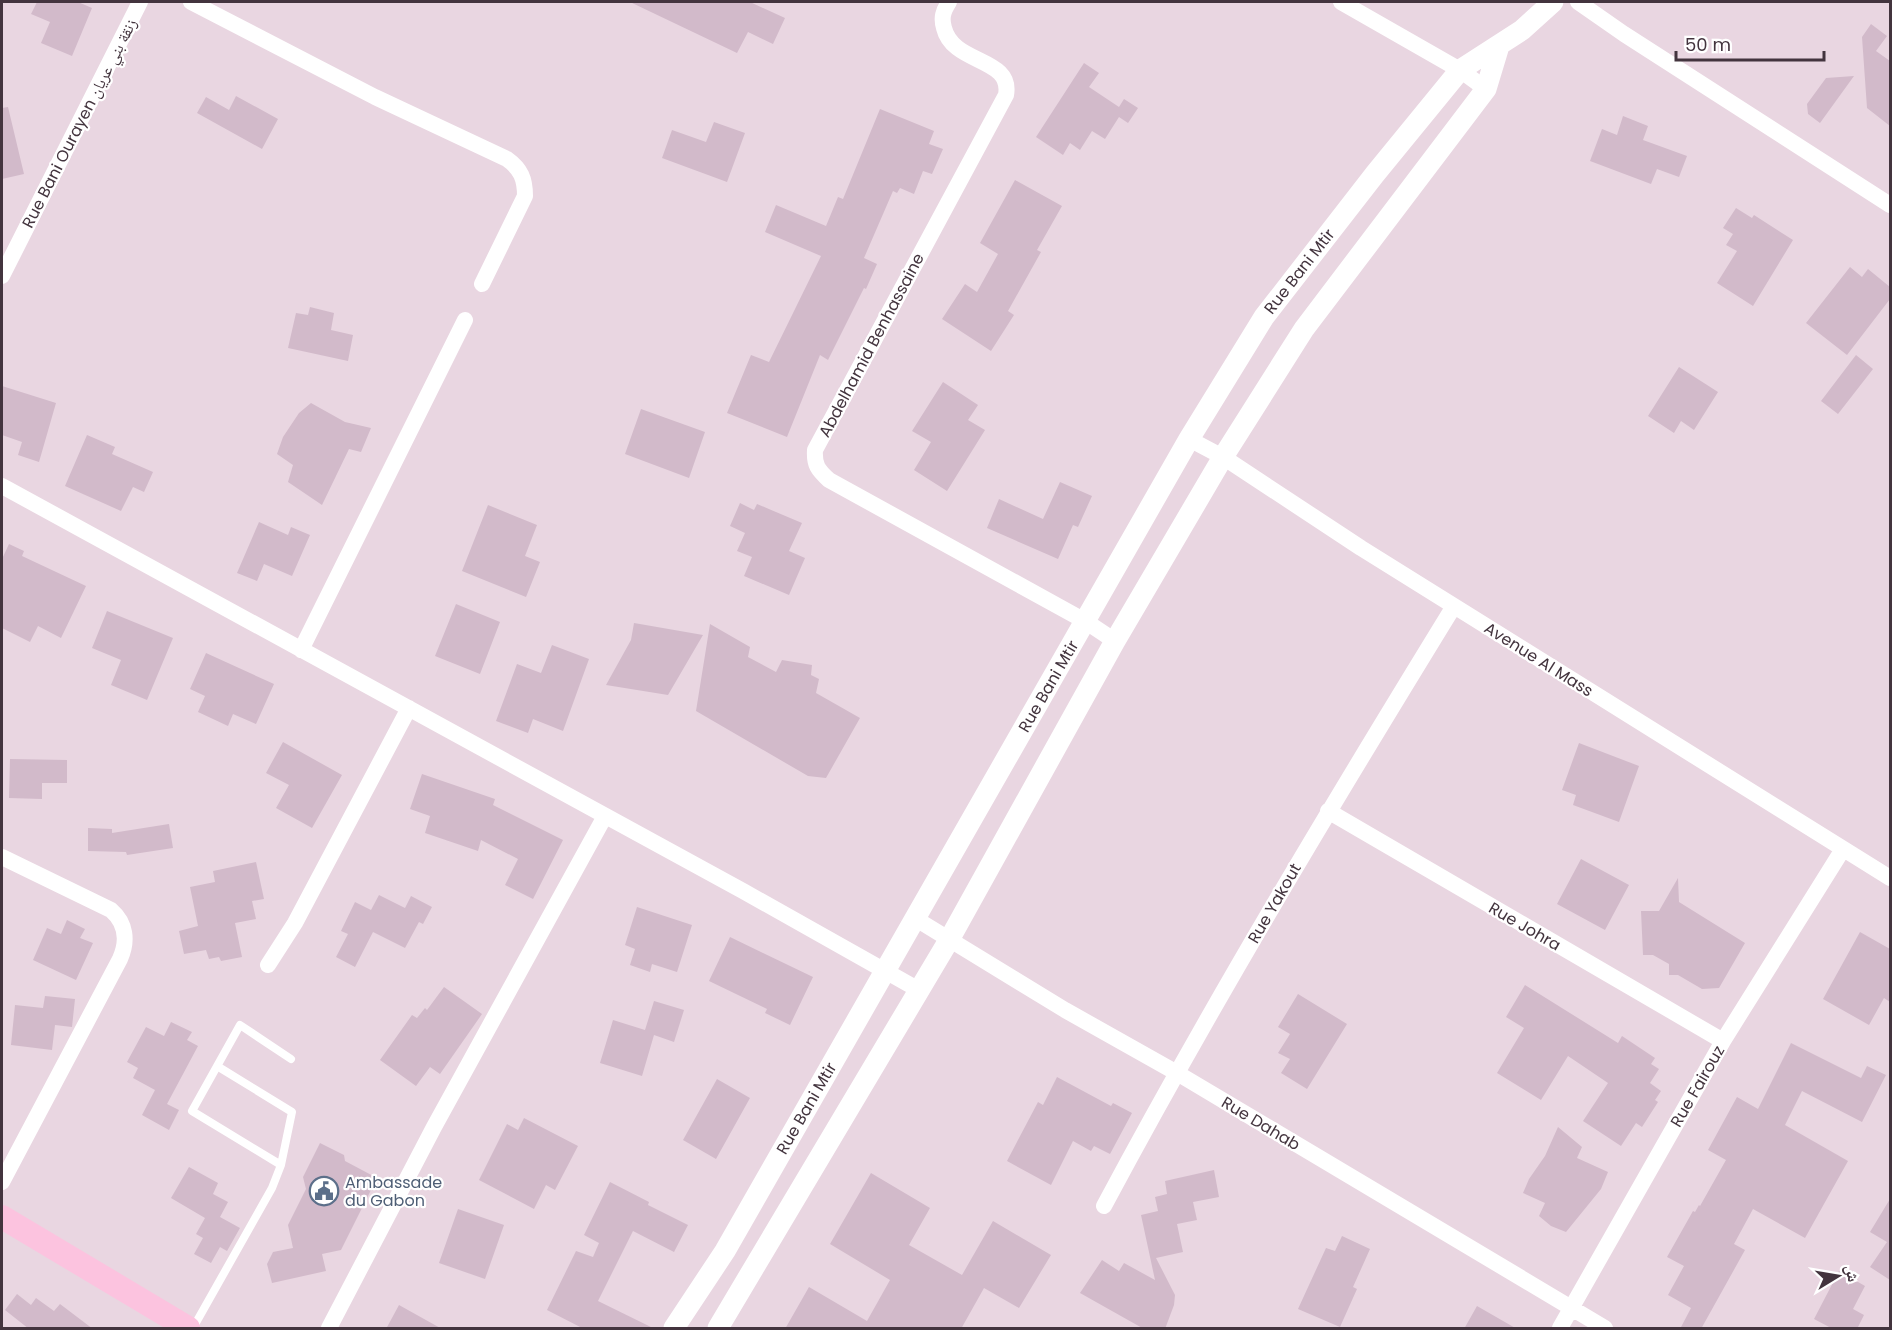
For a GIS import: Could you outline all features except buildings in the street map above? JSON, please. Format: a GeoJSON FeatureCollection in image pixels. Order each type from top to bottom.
{"type":"FeatureCollection","features":[{"type":"Feature","properties":{"kind":"main road"},"geometry":{"type":"LineString","coordinates":[[2,1217],[190,1329]]}},
{"type":"Feature","properties":{"kind":"street","name":"Rue Bani Ourayen زنقة بني عريان"},"geometry":{"type":"LineString","coordinates":[[2,276],[140,2]]}},
{"type":"Feature","properties":{"kind":"street"},"geometry":{"type":"LineString","coordinates":[[191,2],[516,165],[525,185],[525,196],[482,284]]}},
{"type":"Feature","properties":{"kind":"street","name":"Abdelhamid Benhassaine"},"geometry":{"type":"LineString","coordinates":[[949,2],[943,11],[942,22],[950,42],[957,49],[999,71],[1006,81],[1006,95],[815,450],[814,462],[829,480],[1085,621],[1115,641]]}},
{"type":"Feature","properties":{"kind":"street"},"geometry":{"type":"LineString","coordinates":[[1341,2],[1460,70],[1486,89]]}},
{"type":"Feature","properties":{"kind":"street","name":"Rue Bani Mtir"},"geometry":{"type":"LineString","coordinates":[[674,1329],[725,1251],[1189,439],[1264,317],[1375,174],[1460,70],[1522,30],[1553,2]]}},
{"type":"Feature","properties":{"kind":"street"},"geometry":{"type":"LineString","coordinates":[[1578,2],[1890,206]]}},
{"type":"Feature","properties":{"kind":"street"},"geometry":{"type":"LineString","coordinates":[[718,1329],[949,940],[1115,641],[1223,457],[1304,329],[1486,89],[1498,46]]}},
{"type":"Feature","properties":{"kind":"street"},"geometry":{"type":"LineString","coordinates":[[2,238],[17,246]]}},
{"type":"Feature","properties":{"kind":"street"},"geometry":{"type":"LineString","coordinates":[[301,650],[465,320]]}},
{"type":"Feature","properties":{"kind":"street","name":"Avenue Al Mass"},"geometry":{"type":"LineString","coordinates":[[1189,439],[1223,457],[1361,548],[1890,878]]}},
{"type":"Feature","properties":{"kind":"street"},"geometry":{"type":"LineString","coordinates":[[2,486],[919,990]]}},
{"type":"Feature","properties":{"kind":"street","name":"Rue Yakout"},"geometry":{"type":"LineString","coordinates":[[1104,1206],[1177,1073],[1328,811],[1454,606]]}},
{"type":"Feature","properties":{"kind":"street"},"geometry":{"type":"LineString","coordinates":[[268,965],[295,923],[409,708]]}},
{"type":"Feature","properties":{"kind":"street","name":"Rue Johra"},"geometry":{"type":"LineString","coordinates":[[1328,811],[1723,1041]]}},
{"type":"Feature","properties":{"kind":"street"},"geometry":{"type":"LineString","coordinates":[[329,1329],[434,1126],[605,816]]}},
{"type":"Feature","properties":{"kind":"street","name":"Rue Fairouz"},"geometry":{"type":"LineString","coordinates":[[1560,1329],[1723,1041],[1843,849]]}},
{"type":"Feature","properties":{"kind":"street"},"geometry":{"type":"LineString","coordinates":[[2,857],[111,910],[123,925],[125,937],[124,950],[120,959],[2,1182]]}},
{"type":"Feature","properties":{"kind":"street","name":"Rue Dahab"},"geometry":{"type":"LineString","coordinates":[[916,919],[1065,1010],[1177,1073],[1605,1329]]}},
{"type":"Feature","properties":{"kind":"lane"},"geometry":{"type":"LineString","coordinates":[[281,1165],[192,1111],[240,1025],[291,1059]]}},
{"type":"Feature","properties":{"kind":"lane"},"geometry":{"type":"LineString","coordinates":[[190,1329],[272,1188],[281,1165],[292,1112],[217,1066]]}},
{"type":"Feature","properties":{"kind":"shaded area"},"geometry":{"type":"Polygon","coordinates":[[[2,2],[1890,2],[1890,1328],[2,1328],[2,2]]]}},
{"type":"Feature","properties":{"kind":"place","name":"Ambassade du Gabon"},"geometry":{"type":"Point","coordinates":[324,1191]}}]}
